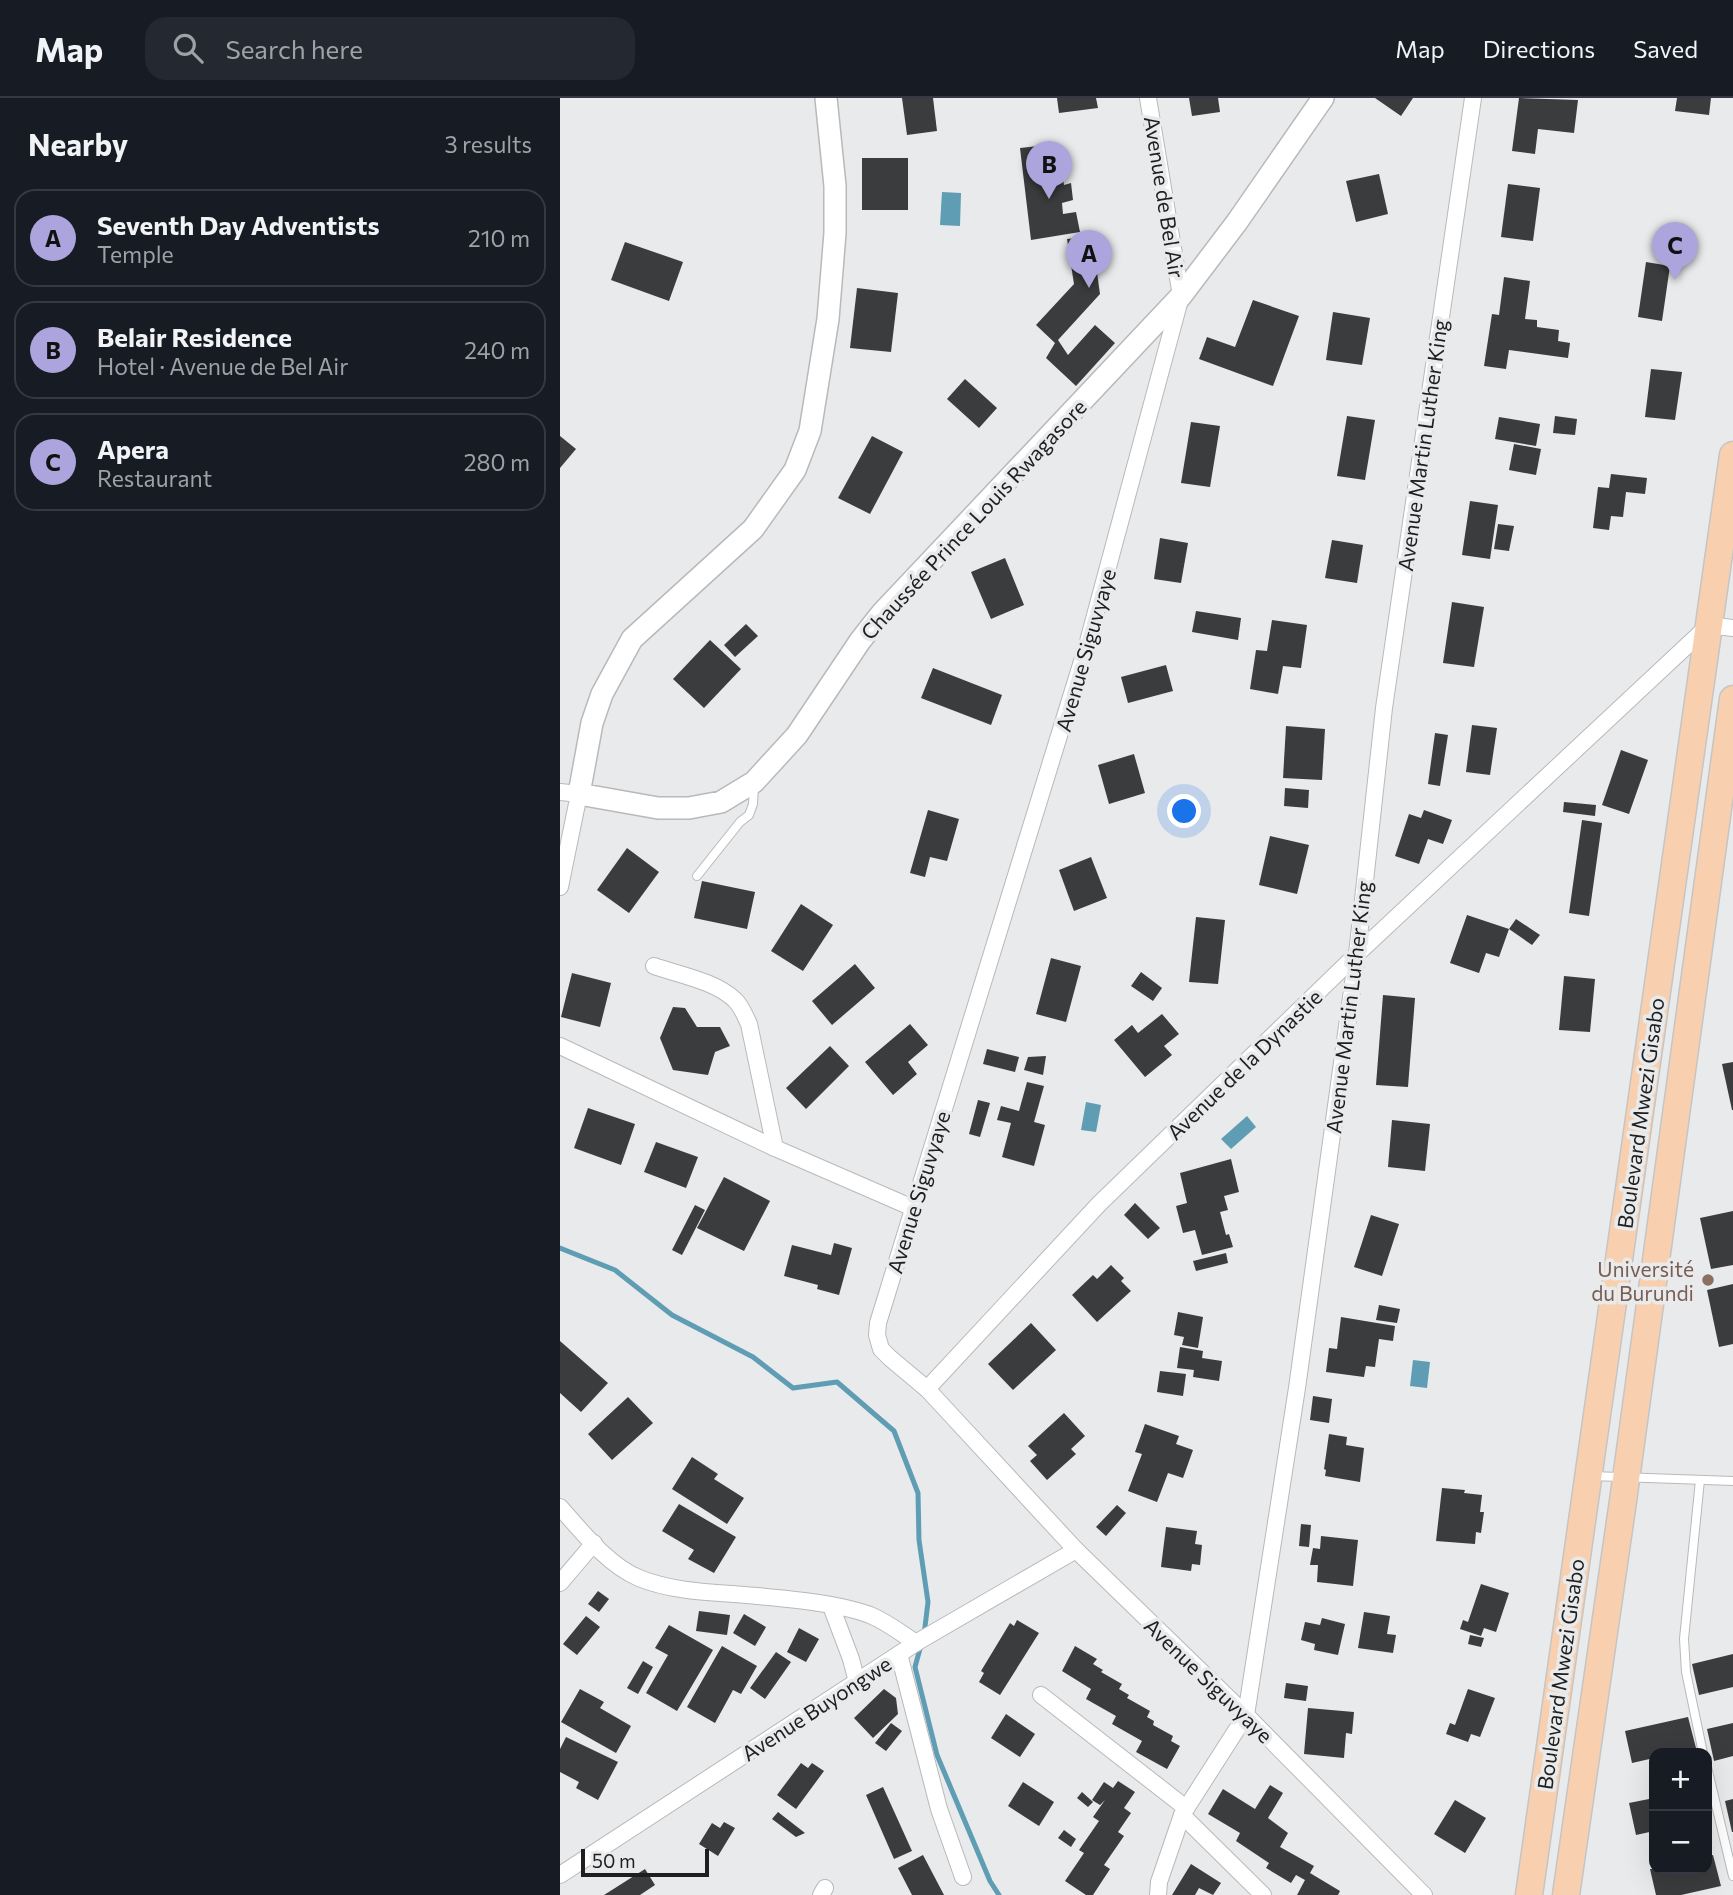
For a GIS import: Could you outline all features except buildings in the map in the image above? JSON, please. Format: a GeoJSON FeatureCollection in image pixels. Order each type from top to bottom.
{"type":"FeatureCollection","features":[{"type":"Feature","properties":{"kind":"main road","name":"Boulevard Mwezi Gisabo"},"geometry":{"type":"LineString","coordinates":[[1529,1895],[1643,1095],[1721,626],[1733,455]]}},
{"type":"Feature","properties":{"kind":"main road","name":"Boulevard Mwezi Gisabo"},"geometry":{"type":"LineString","coordinates":[[1566,1895],[1733,699]]}},
{"type":"Feature","properties":{"kind":"main road"},"geometry":{"type":"LineString","coordinates":[[1643,1095],[1677,1103]]}},
{"type":"Feature","properties":{"kind":"street"},"geometry":{"type":"LineString","coordinates":[[560,887],[569,793],[601,694],[632,639],[753,529],[795,470],[810,431],[828,319],[835,233],[835,186],[826,98]]}},
{"type":"Feature","properties":{"kind":"street","name":"Avenue de Bel Air"},"geometry":{"type":"LineString","coordinates":[[1148,98],[1181,296]]}},
{"type":"Feature","properties":{"kind":"street","name":"Chaussée Prince Louis Rwagasore"},"geometry":{"type":"LineString","coordinates":[[569,793],[658,808],[689,808],[721,802],[754,782],[797,736],[860,641],[882,613],[1181,296],[1237,222],[1323,98]]}},
{"type":"Feature","properties":{"kind":"street","name":"Avenue Martin Luther King"},"geometry":{"type":"LineString","coordinates":[[1157,1895],[1159,1882],[1184,1812],[1246,1714],[1297,1388],[1357,954],[1384,708],[1473,98]]}},
{"type":"Feature","properties":{"kind":"street","name":"Avenue Siguvyaye"},"geometry":{"type":"LineString","coordinates":[[1181,296],[1080,671],[878,1322],[877,1335],[881,1349],[927,1389],[1076,1550],[1246,1714],[1424,1895]]}},
{"type":"Feature","properties":{"kind":"street","name":"Avenue de la Dynastie"},"geometry":{"type":"LineString","coordinates":[[927,1389],[1100,1204],[1357,954],[1721,626]]}},
{"type":"Feature","properties":{"kind":"street"},"geometry":{"type":"LineString","coordinates":[[654,966],[717,988],[735,1000],[743,1010],[749,1024],[775,1148]]}},
{"type":"Feature","properties":{"kind":"street"},"geometry":{"type":"LineString","coordinates":[[560,1046],[775,1148],[913,1208]]}},
{"type":"Feature","properties":{"kind":"street"},"geometry":{"type":"LineString","coordinates":[[560,1507],[615,1563],[637,1577],[667,1587],[831,1606],[867,1614],[917,1642]]}},
{"type":"Feature","properties":{"kind":"street"},"geometry":{"type":"LineString","coordinates":[[560,1583],[594,1543]]}},
{"type":"Feature","properties":{"kind":"street","name":"Avenue Buyongwe"},"geometry":{"type":"LineString","coordinates":[[560,1875],[917,1642],[1076,1550]]}},
{"type":"Feature","properties":{"kind":"street"},"geometry":{"type":"LineString","coordinates":[[831,1606],[857,1682]]}},
{"type":"Feature","properties":{"kind":"street"},"geometry":{"type":"LineString","coordinates":[[899,1654],[939,1809],[963,1877]]}},
{"type":"Feature","properties":{"kind":"street"},"geometry":{"type":"LineString","coordinates":[[1041,1695],[1184,1812],[1263,1895]]}},
{"type":"Feature","properties":{"kind":"lane"},"geometry":{"type":"LineString","coordinates":[[697,876],[740,822],[749,815],[753,804],[754,782]]}},
{"type":"Feature","properties":{"kind":"lane"},"geometry":{"type":"LineString","coordinates":[[1588,1475],[1733,1481]]}},
{"type":"Feature","properties":{"kind":"lane"},"geometry":{"type":"LineString","coordinates":[[1700,1480],[1684,1639],[1685,1672],[1702,1748]]}},
{"type":"Feature","properties":{"kind":"lane"},"geometry":{"type":"LineString","coordinates":[[1712,1788],[1733,1876]]}},
{"type":"Feature","properties":{"kind":"water"},"geometry":{"type":"Polygon","coordinates":[[[942,192],[961,193],[960,226],[940,225],[942,192]]]}},
{"type":"Feature","properties":{"kind":"water"},"geometry":{"type":"Polygon","coordinates":[[[1086,1102],[1101,1105],[1096,1132],[1081,1130],[1086,1102]]]}},
{"type":"Feature","properties":{"kind":"water"},"geometry":{"type":"Polygon","coordinates":[[[1247,1116],[1256,1127],[1231,1149],[1221,1139],[1247,1116]]]}},
{"type":"Feature","properties":{"kind":"water"},"geometry":{"type":"Polygon","coordinates":[[[1413,1360],[1430,1362],[1427,1388],[1410,1386],[1413,1360]]]}},
{"type":"Feature","properties":{"kind":"waterway"},"geometry":{"type":"LineString","coordinates":[[560,1248],[615,1270],[672,1315],[753,1357],[793,1388],[837,1382],[894,1431],[918,1493],[919,1540],[928,1602],[924,1635]]}},
{"type":"Feature","properties":{"kind":"waterway"},"geometry":{"type":"LineString","coordinates":[[921,1645],[915,1667],[937,1755],[990,1881],[999,1895]]}},
{"type":"Feature","properties":{"kind":"place","name":"Belair Residence"},"geometry":{"type":"Point","coordinates":[1049,199]}},
{"type":"Feature","properties":{"kind":"place","name":"Apera"},"geometry":{"type":"Point","coordinates":[1675,280]}},
{"type":"Feature","properties":{"kind":"place","name":"Seventh Day Adventists"},"geometry":{"type":"Point","coordinates":[1089,288]}},
{"type":"Feature","properties":{"kind":"place","name":"Université du Burundi"},"geometry":{"type":"Point","coordinates":[1708,1280]}}]}
